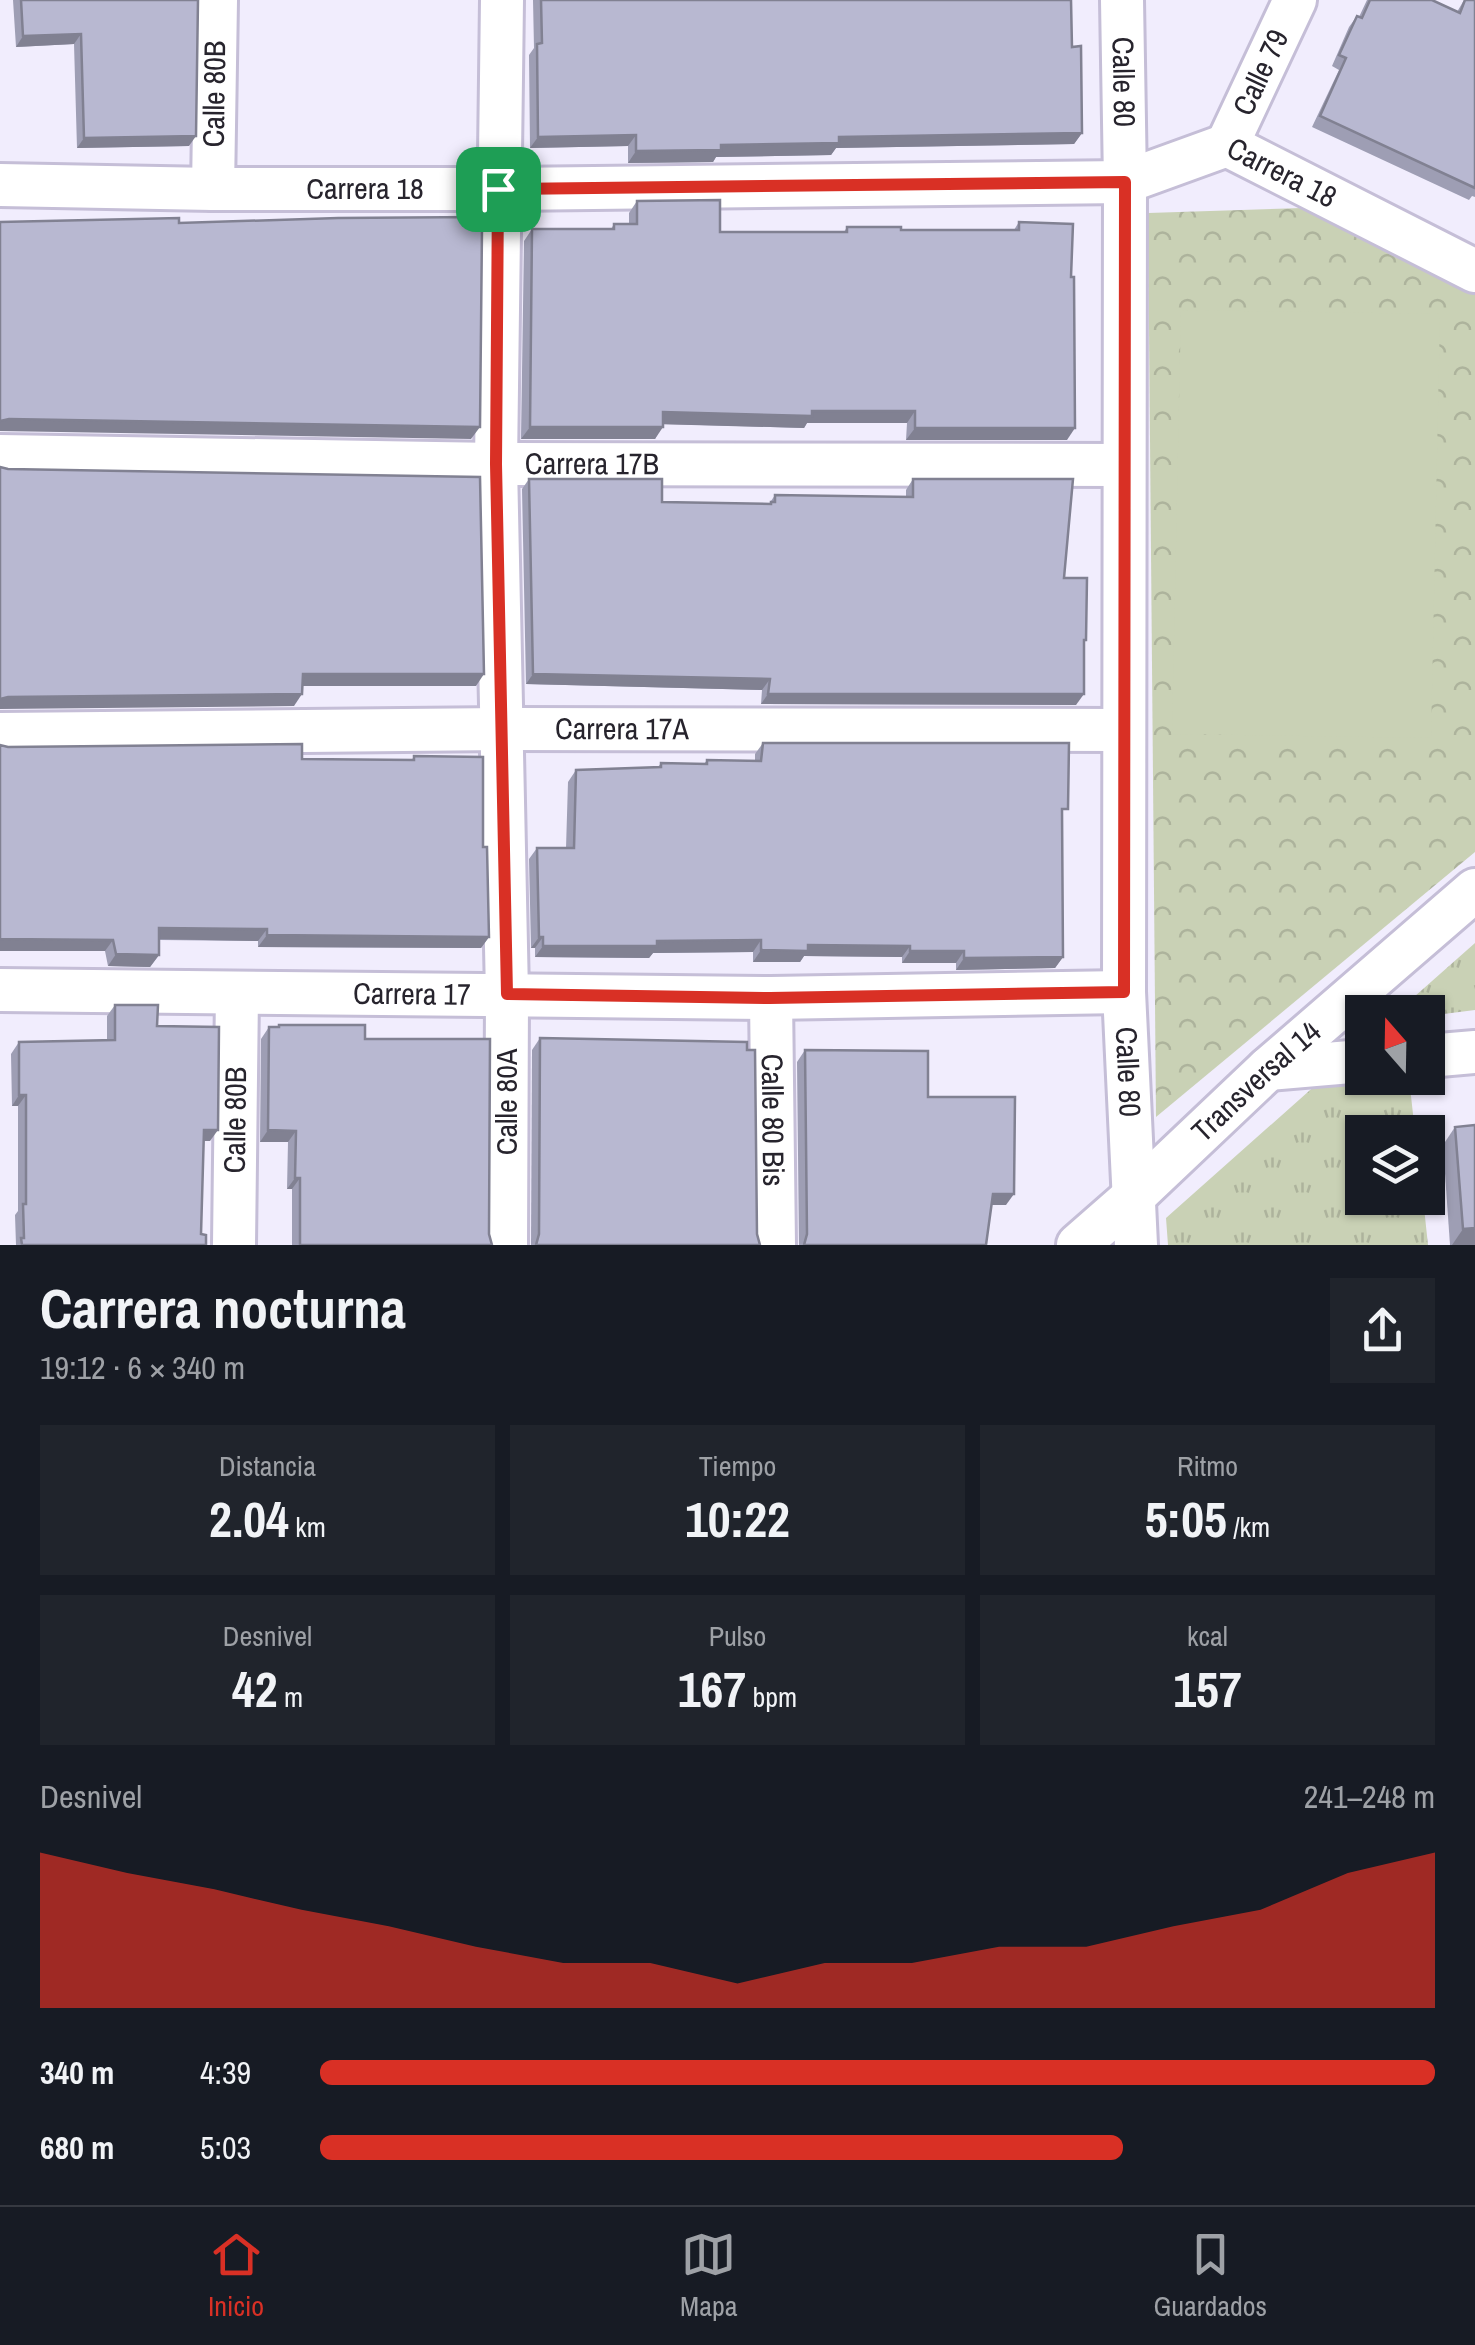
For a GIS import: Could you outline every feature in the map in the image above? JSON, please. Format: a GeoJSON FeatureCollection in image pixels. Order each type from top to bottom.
{"type":"FeatureCollection","features":[{"type":"Feature","properties":{"kind":"street","name":"Calle 80B"},"geometry":{"type":"LineString","coordinates":[[213,190],[216,0]]}},
{"type":"Feature","properties":{"kind":"street","name":"Calle 80A"},"geometry":{"type":"LineString","coordinates":[[502,0],[496,464],[507,994],[506,1245]]}},
{"type":"Feature","properties":{"kind":"street","name":"Calle 80"},"geometry":{"type":"LineString","coordinates":[[1122,0],[1124,992],[1136,1245]]}},
{"type":"Feature","properties":{"kind":"street","name":"Calle 79"},"geometry":{"type":"LineString","coordinates":[[1227,145],[1295,0]]}},
{"type":"Feature","properties":{"kind":"street","name":"Carrera 18"},"geometry":{"type":"LineString","coordinates":[[0,185],[213,190],[1125,182],[1227,145],[1475,271]]}},
{"type":"Feature","properties":{"kind":"street","name":"Carrera 17B"},"geometry":{"type":"LineString","coordinates":[[0,456],[496,464],[1124,465]]}},
{"type":"Feature","properties":{"kind":"street","name":"Carrera 17A"},"geometry":{"type":"LineString","coordinates":[[0,734],[503,729],[1124,730]]}},
{"type":"Feature","properties":{"kind":"street","name":"Transversal 14"},"geometry":{"type":"LineString","coordinates":[[1078,1245],[1268,1069],[1475,890]]}},
{"type":"Feature","properties":{"kind":"street","name":"Carrera 17"},"geometry":{"type":"LineString","coordinates":[[0,990],[770,998],[1124,992]]}},
{"type":"Feature","properties":{"kind":"street","name":"Calle 80B"},"geometry":{"type":"LineString","coordinates":[[234,1245],[238,992]]}},
{"type":"Feature","properties":{"kind":"street","name":"Calle 80 Bis"},"geometry":{"type":"LineString","coordinates":[[770,998],[774,1245]]}},
{"type":"Feature","properties":{"kind":"street"},"geometry":{"type":"LineString","coordinates":[[1445,1055],[1475,1052]]}},
{"type":"Feature","properties":{"kind":"street"},"geometry":{"type":"LineString","coordinates":[[1268,1069],[1345,1063]]}},
{"type":"Feature","properties":{"kind":"green space"},"geometry":{"type":"Polygon","coordinates":[[[1302,208],[1475,293],[1475,852],[1156,1117],[1148,213],[1302,208]]]}},
{"type":"Feature","properties":{"kind":"green space"},"geometry":{"type":"Polygon","coordinates":[[[1181,310],[1440,314],[1431,738],[1172,734],[1181,310]]]}},
{"type":"Feature","properties":{"kind":"green space"},"geometry":{"type":"Polygon","coordinates":[[[1475,943],[1475,1010],[1445,1014],[1445,995],[1416,995],[1475,943]]]}},
{"type":"Feature","properties":{"kind":"green space"},"geometry":{"type":"Polygon","coordinates":[[[1345,1080],[1345,1095],[1411,1095],[1413,1115],[1345,1115],[1345,1215],[1425,1215],[1428,1245],[1168,1245],[1166,1218],[1318,1083],[1345,1080]]]}},
{"type":"Feature","properties":{"kind":"building"},"geometry":{"type":"Polygon","coordinates":[[[21,0],[198,0],[196,136],[84,138],[81,34],[23,36],[21,0]]]}},
{"type":"Feature","properties":{"kind":"building"},"geometry":{"type":"Polygon","coordinates":[[[541,0],[1071,0],[1072,47],[1081,46],[1082,133],[839,137],[839,143],[636,151],[636,135],[538,137],[537,44],[542,43],[541,0]]]}},
{"type":"Feature","properties":{"kind":"building"},"geometry":{"type":"Polygon","coordinates":[[[1370,0],[1432,0],[1460,13],[1465,0],[1475,0],[1475,188],[1320,116],[1346,58],[1339,55],[1357,16],[1362,18],[1370,0]]]}},
{"type":"Feature","properties":{"kind":"building"},"geometry":{"type":"Polygon","coordinates":[[[720,200],[720,232],[847,232],[847,227],[1019,230],[1019,222],[1073,224],[1075,428],[915,428],[915,411],[812,411],[812,416],[663,412],[663,427],[530,427],[532,229],[614,229],[614,224],[637,224],[637,201],[720,200]]]}},
{"type":"Feature","properties":{"kind":"building"},"geometry":{"type":"Polygon","coordinates":[[[478,217],[478,228],[482,228],[480,427],[0,421],[0,222],[478,217]]]}},
{"type":"Feature","properties":{"kind":"building"},"geometry":{"type":"Polygon","coordinates":[[[0,467],[480,477],[484,674],[303,674],[302,694],[0,699],[0,467]]]}},
{"type":"Feature","properties":{"kind":"building"},"geometry":{"type":"Polygon","coordinates":[[[529,479],[662,479],[662,502],[771,504],[775,495],[913,497],[913,479],[1073,479],[1064,578],[1087,578],[1084,694],[768,694],[770,679],[533,674],[529,479]]]}},
{"type":"Feature","properties":{"kind":"building"},"geometry":{"type":"Polygon","coordinates":[[[763,743],[1069,743],[1068,809],[1062,809],[1063,957],[964,958],[964,951],[910,951],[910,946],[808,945],[808,951],[761,950],[761,940],[657,941],[657,946],[543,946],[543,937],[539,937],[537,848],[574,848],[576,770],[661,767],[661,763],[707,764],[707,760],[761,761],[763,743]]]}},
{"type":"Feature","properties":{"kind":"building"},"geometry":{"type":"Polygon","coordinates":[[[302,744],[302,759],[483,757],[489,937],[267,935],[267,929],[159,928],[159,955],[116,954],[113,940],[0,939],[0,745],[302,744]]]}},
{"type":"Feature","properties":{"kind":"building"},"geometry":{"type":"Polygon","coordinates":[[[115,1005],[158,1005],[157,1026],[219,1027],[218,1130],[204,1130],[201,1234],[206,1235],[206,1245],[22,1245],[26,1095],[19,1095],[19,1042],[115,1040],[115,1005]]]}},
{"type":"Feature","properties":{"kind":"building"},"geometry":{"type":"Polygon","coordinates":[[[365,1025],[365,1039],[490,1039],[492,1245],[300,1245],[296,1131],[268,1130],[269,1027],[365,1025]]]}},
{"type":"Feature","properties":{"kind":"building"},"geometry":{"type":"Polygon","coordinates":[[[540,1038],[747,1042],[747,1050],[755,1050],[760,1245],[536,1245],[540,1038]]]}},
{"type":"Feature","properties":{"kind":"building"},"geometry":{"type":"Polygon","coordinates":[[[805,1050],[928,1051],[928,1097],[1015,1097],[1014,1194],[993,1194],[986,1245],[804,1245],[805,1050]]]}},
{"type":"Feature","properties":{"kind":"building"},"geometry":{"type":"Polygon","coordinates":[[[1475,1125],[1475,1228],[1463,1229],[1455,1127],[1475,1125]]]}},
{"type":"Feature","properties":{"kind":"route"},"geometry":{"type":"LineString","coordinates":[[1125,182],[1124,992],[770,998],[507,994],[496,464],[498,189],[1125,182]]}}]}
